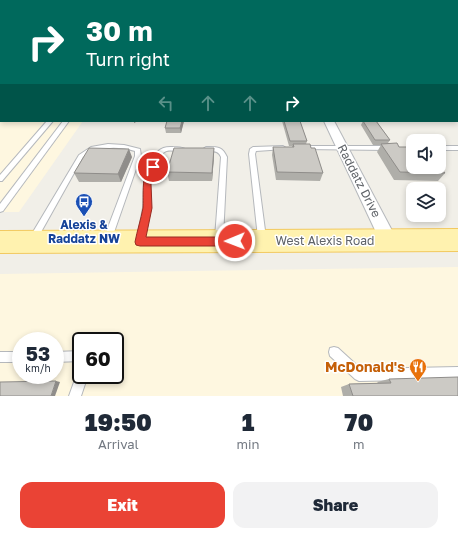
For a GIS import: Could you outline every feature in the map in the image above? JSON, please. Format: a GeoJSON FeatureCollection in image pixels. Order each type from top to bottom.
{"type":"FeatureCollection","features":[{"type":"Feature","properties":{"kind":"main road","name":"West Alexis Road"},"geometry":{"type":"LineString","coordinates":[[0,242],[458,240]]}},
{"type":"Feature","properties":{"kind":"street","name":"Raddatz Drive"},"geometry":{"type":"LineString","coordinates":[[329,122],[388,240]]}},
{"type":"Feature","properties":{"kind":"lane"},"geometry":{"type":"LineString","coordinates":[[0,179],[49,122]]}},
{"type":"Feature","properties":{"kind":"lane"},"geometry":{"type":"LineString","coordinates":[[0,209],[65,122]]}},
{"type":"Feature","properties":{"kind":"lane"},"geometry":{"type":"LineString","coordinates":[[31,242],[81,156],[85,152],[93,148],[129,147],[138,150],[138,156],[107,242]]}},
{"type":"Feature","properties":{"kind":"lane"},"geometry":{"type":"LineString","coordinates":[[140,242],[147,208],[147,184],[159,153],[166,148],[217,149],[222,152],[224,157],[219,241]]}},
{"type":"Feature","properties":{"kind":"lane"},"geometry":{"type":"LineString","coordinates":[[262,241],[252,154],[253,149],[289,148]]}},
{"type":"Feature","properties":{"kind":"lane"},"geometry":{"type":"LineString","coordinates":[[297,148],[397,148]]}},
{"type":"Feature","properties":{"kind":"lane"},"geometry":{"type":"LineString","coordinates":[[455,148],[458,154]]}},
{"type":"Feature","properties":{"kind":"lane"},"geometry":{"type":"LineString","coordinates":[[135,167],[153,167]]}},
{"type":"Feature","properties":{"kind":"lane"},"geometry":{"type":"LineString","coordinates":[[334,352],[359,375],[458,373]]}},
{"type":"Feature","properties":{"kind":"lane"},"geometry":{"type":"LineString","coordinates":[[0,358],[12,357]]}},
{"type":"Feature","properties":{"kind":"lane"},"geometry":{"type":"LineString","coordinates":[[75,396],[79,384]]}},
{"type":"Feature","properties":{"kind":"shaded area"},"geometry":{"type":"Polygon","coordinates":[[[0,122],[82,122],[19,212],[0,212],[0,122]]]}},
{"type":"Feature","properties":{"kind":"shaded area"},"geometry":{"type":"Polygon","coordinates":[[[458,267],[458,396],[0,396],[0,274],[458,267]]]}},
{"type":"Feature","properties":{"kind":"building"},"geometry":{"type":"Polygon","coordinates":[[[167,122],[182,122],[180,128],[165,128],[167,122]]]}},
{"type":"Feature","properties":{"kind":"building"},"geometry":{"type":"Polygon","coordinates":[[[284,122],[300,122],[307,141],[290,141],[284,122]]]}},
{"type":"Feature","properties":{"kind":"building"},"geometry":{"type":"Polygon","coordinates":[[[364,122],[377,122],[390,140],[375,140],[364,122]]]}},
{"type":"Feature","properties":{"kind":"building"},"geometry":{"type":"Polygon","coordinates":[[[397,143],[399,147],[406,147],[406,172],[400,172],[381,144],[397,143]]]}},
{"type":"Feature","properties":{"kind":"building"},"geometry":{"type":"Polygon","coordinates":[[[293,144],[310,144],[311,148],[315,148],[323,173],[277,172],[273,147],[294,147],[293,144]]]}},
{"type":"Feature","properties":{"kind":"building"},"geometry":{"type":"Polygon","coordinates":[[[89,148],[129,149],[118,174],[74,173],[89,148]]]}},
{"type":"Feature","properties":{"kind":"building"},"geometry":{"type":"Polygon","coordinates":[[[174,148],[214,148],[212,173],[167,172],[174,148]]]}},
{"type":"Feature","properties":{"kind":"building","name":"McDonald's"},"geometry":{"type":"Polygon","coordinates":[[[458,377],[458,396],[353,396],[349,384],[391,383],[389,379],[458,377]]]}},
{"type":"Feature","properties":{"kind":"building"},"geometry":{"type":"Polygon","coordinates":[[[0,382],[12,382],[12,384],[55,384],[51,396],[0,396],[0,382]]]}},
{"type":"Feature","properties":{"kind":"place","name":"Alexis & Raddatz NW"},"geometry":{"type":"Point","coordinates":[84,217]}},
{"type":"Feature","properties":{"kind":"place","name":"McDonald's"},"geometry":{"type":"Point","coordinates":[418,382]}},
{"type":"Feature","properties":{"kind":"route"},"geometry":{"type":"LineString","coordinates":[[153,167],[147,184],[147,208],[140,242],[235,241]]}}]}
